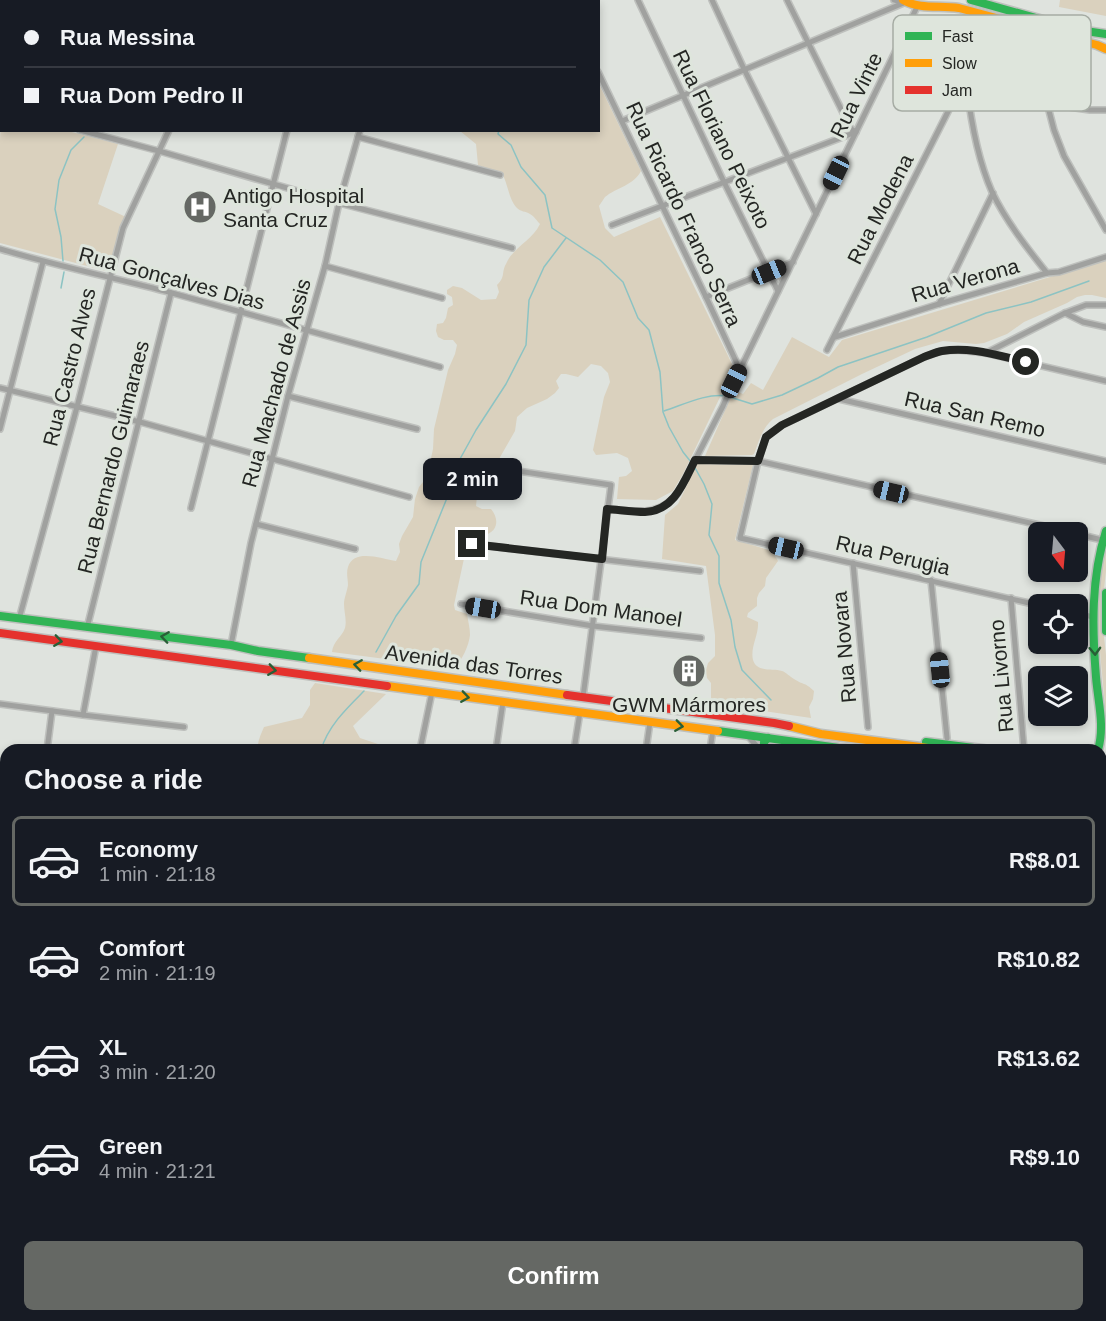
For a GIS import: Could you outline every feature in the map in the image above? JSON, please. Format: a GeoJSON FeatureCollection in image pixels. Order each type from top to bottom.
{"type":"FeatureCollection","features":[{"type":"Feature","properties":{"kind":"main road"},"geometry":{"type":"LineString","coordinates":[[971,0],[1024,15]]}},
{"type":"Feature","properties":{"kind":"main road"},"geometry":{"type":"LineString","coordinates":[[904,2],[929,8],[941,3],[988,15]]}},
{"type":"Feature","properties":{"kind":"main road"},"geometry":{"type":"LineString","coordinates":[[1091,32],[1106,34]]}},
{"type":"Feature","properties":{"kind":"main road"},"geometry":{"type":"LineString","coordinates":[[1091,43],[1106,49]]}},
{"type":"Feature","properties":{"kind":"main road"},"geometry":{"type":"LineString","coordinates":[[1101,744],[1094,617],[1096,578],[1102,540],[1106,531]]}},
{"type":"Feature","properties":{"kind":"main road"},"geometry":{"type":"LineString","coordinates":[[1106,594],[1106,631]]}},
{"type":"Feature","properties":{"kind":"main road","name":"Avenida das Torres"},"geometry":{"type":"LineString","coordinates":[[0,616],[198,642],[228,651],[258,651],[626,704],[663,707],[774,723],[821,734],[901,744]]}},
{"type":"Feature","properties":{"kind":"main road","name":"Avenida das Torres"},"geometry":{"type":"LineString","coordinates":[[0,633],[808,744]]}},
{"type":"Feature","properties":{"kind":"main road"},"geometry":{"type":"LineString","coordinates":[[175,657],[192,658],[200,655],[198,642]]}},
{"type":"Feature","properties":{"kind":"main road"},"geometry":{"type":"LineString","coordinates":[[228,651],[227,662],[232,665]]}},
{"type":"Feature","properties":{"kind":"main road"},"geometry":{"type":"LineString","coordinates":[[604,716],[630,715],[632,708],[626,704]]}},
{"type":"Feature","properties":{"kind":"main road"},"geometry":{"type":"LineString","coordinates":[[774,723],[942,744]]}},
{"type":"Feature","properties":{"kind":"main road"},"geometry":{"type":"LineString","coordinates":[[764,744],[768,738]]}},
{"type":"Feature","properties":{"kind":"street","name":"Rua Floriano Peixoto"},"geometry":{"type":"LineString","coordinates":[[638,0],[778,291]]}},
{"type":"Feature","properties":{"kind":"street"},"geometry":{"type":"LineString","coordinates":[[712,0],[816,214]]}},
{"type":"Feature","properties":{"kind":"street"},"geometry":{"type":"LineString","coordinates":[[787,0],[851,129],[856,132]]}},
{"type":"Feature","properties":{"kind":"street"},"geometry":{"type":"LineString","coordinates":[[894,0],[904,2]]}},
{"type":"Feature","properties":{"kind":"street"},"geometry":{"type":"LineString","coordinates":[[622,121],[904,2]]}},
{"type":"Feature","properties":{"kind":"street","name":"Rua Vinte"},"geometry":{"type":"LineString","coordinates":[[914,15],[918,7]]}},
{"type":"Feature","properties":{"kind":"street","name":"Rua Vinte"},"geometry":{"type":"LineString","coordinates":[[607,509],[646,512],[656,510],[673,500],[689,474],[723,406],[893,57]]}},
{"type":"Feature","properties":{"kind":"street","name":"Rua Ricardo Franco Serra"},"geometry":{"type":"LineString","coordinates":[[600,76],[740,370]]}},
{"type":"Feature","properties":{"kind":"street"},"geometry":{"type":"LineString","coordinates":[[1091,110],[1106,110]]}},
{"type":"Feature","properties":{"kind":"street","name":"Rua Modena"},"geometry":{"type":"LineString","coordinates":[[827,350],[948,111]]}},
{"type":"Feature","properties":{"kind":"street"},"geometry":{"type":"LineString","coordinates":[[971,111],[978,148],[993,193],[1015,230],[1047,273]]}},
{"type":"Feature","properties":{"kind":"street"},"geometry":{"type":"LineString","coordinates":[[1049,111],[1064,156],[1106,230]]}},
{"type":"Feature","properties":{"kind":"street"},"geometry":{"type":"LineString","coordinates":[[88,132],[339,203],[512,248]]}},
{"type":"Feature","properties":{"kind":"street","name":"Rua Castro Alves"},"geometry":{"type":"LineString","coordinates":[[19,619],[123,228],[168,132]]}},
{"type":"Feature","properties":{"kind":"street"},"geometry":{"type":"LineString","coordinates":[[191,508],[286,132]]}},
{"type":"Feature","properties":{"kind":"street"},"geometry":{"type":"LineString","coordinates":[[612,225],[856,132]]}},
{"type":"Feature","properties":{"kind":"street"},"geometry":{"type":"LineString","coordinates":[[359,134],[500,175]]}},
{"type":"Feature","properties":{"kind":"street","name":"Rua Machado de Assis"},"geometry":{"type":"LineString","coordinates":[[228,651],[256,524],[288,396],[359,134]]}},
{"type":"Feature","properties":{"kind":"street"},"geometry":{"type":"LineString","coordinates":[[939,304],[993,193]]}},
{"type":"Feature","properties":{"kind":"street","name":"Rua Gonçalves Dias"},"geometry":{"type":"LineString","coordinates":[[0,249],[242,312],[440,368]]}},
{"type":"Feature","properties":{"kind":"street","name":"Rua Verona"},"geometry":{"type":"LineString","coordinates":[[835,337],[939,304],[1106,257]]}},
{"type":"Feature","properties":{"kind":"street"},"geometry":{"type":"LineString","coordinates":[[0,429],[43,262]]}},
{"type":"Feature","properties":{"kind":"street"},"geometry":{"type":"LineString","coordinates":[[706,297],[793,262]]}},
{"type":"Feature","properties":{"kind":"street"},"geometry":{"type":"LineString","coordinates":[[325,266],[442,298]]}},
{"type":"Feature","properties":{"kind":"street","name":"Rua Bernardo Guimaraes"},"geometry":{"type":"LineString","coordinates":[[87,628],[171,293]]}},
{"type":"Feature","properties":{"kind":"street"},"geometry":{"type":"LineString","coordinates":[[986,353],[1065,313],[1086,305],[1106,305]]}},
{"type":"Feature","properties":{"kind":"street"},"geometry":{"type":"LineString","coordinates":[[1065,313],[1075,319],[1106,327]]}},
{"type":"Feature","properties":{"kind":"street"},"geometry":{"type":"LineString","coordinates":[[758,461],[766,437],[782,425],[941,351],[986,353],[1106,381]]}},
{"type":"Feature","properties":{"kind":"street"},"geometry":{"type":"LineString","coordinates":[[0,388],[140,422],[410,497]]}},
{"type":"Feature","properties":{"kind":"street"},"geometry":{"type":"LineString","coordinates":[[288,396],[417,429]]}},
{"type":"Feature","properties":{"kind":"street","name":"Rua San Remo"},"geometry":{"type":"LineString","coordinates":[[837,399],[1106,461]]}},
{"type":"Feature","properties":{"kind":"street"},"geometry":{"type":"LineString","coordinates":[[695,462],[758,461],[1028,522]]}},
{"type":"Feature","properties":{"kind":"street","name":"Rua Perugia"},"geometry":{"type":"LineString","coordinates":[[758,461],[740,538],[1028,602]]}},
{"type":"Feature","properties":{"kind":"street"},"geometry":{"type":"LineString","coordinates":[[498,468],[611,485],[583,697]]}},
{"type":"Feature","properties":{"kind":"street"},"geometry":{"type":"LineString","coordinates":[[256,524],[355,549]]}},
{"type":"Feature","properties":{"kind":"street"},"geometry":{"type":"LineString","coordinates":[[1088,537],[1102,540]]}},
{"type":"Feature","properties":{"kind":"street"},"geometry":{"type":"LineString","coordinates":[[472,544],[700,571]]}},
{"type":"Feature","properties":{"kind":"street","name":"Rua Novara"},"geometry":{"type":"LineString","coordinates":[[853,563],[868,727]]}},
{"type":"Feature","properties":{"kind":"street"},"geometry":{"type":"LineString","coordinates":[[931,580],[947,738]]}},
{"type":"Feature","properties":{"kind":"street","name":"Rua Livorno"},"geometry":{"type":"LineString","coordinates":[[1011,598],[1023,744]]}},
{"type":"Feature","properties":{"kind":"street","name":"Rua Dom Manoel"},"geometry":{"type":"LineString","coordinates":[[461,604],[593,626],[701,638]]}},
{"type":"Feature","properties":{"kind":"street"},"geometry":{"type":"LineString","coordinates":[[1088,616],[1094,617]]}},
{"type":"Feature","properties":{"kind":"street"},"geometry":{"type":"LineString","coordinates":[[83,715],[96,646]]}},
{"type":"Feature","properties":{"kind":"street"},"geometry":{"type":"LineString","coordinates":[[421,744],[432,692]]}},
{"type":"Feature","properties":{"kind":"street"},"geometry":{"type":"LineString","coordinates":[[497,744],[503,702]]}},
{"type":"Feature","properties":{"kind":"street"},"geometry":{"type":"LineString","coordinates":[[0,704],[184,727]]}},
{"type":"Feature","properties":{"kind":"street"},"geometry":{"type":"LineString","coordinates":[[48,744],[52,711]]}},
{"type":"Feature","properties":{"kind":"street"},"geometry":{"type":"LineString","coordinates":[[575,744],[580,712]]}},
{"type":"Feature","properties":{"kind":"street"},"geometry":{"type":"LineString","coordinates":[[647,744],[650,722]]}},
{"type":"Feature","properties":{"kind":"street"},"geometry":{"type":"LineString","coordinates":[[711,744],[713,730]]}},
{"type":"Feature","properties":{"kind":"street"},"geometry":{"type":"LineString","coordinates":[[747,735],[756,744]]}},
{"type":"Feature","properties":{"kind":"shaded area"},"geometry":{"type":"Polygon","coordinates":[[[1060,0],[1106,0],[1106,16],[1059,7],[1060,0]]]}},
{"type":"Feature","properties":{"kind":"shaded area"},"geometry":{"type":"Polygon","coordinates":[[[600,86],[641,171],[629,183],[605,197],[599,206],[605,228],[614,237],[660,217],[734,368],[673,491],[656,500],[617,499],[619,477],[626,476],[632,471],[628,458],[617,453],[596,455],[593,450],[604,397],[610,382],[608,373],[601,366],[591,364],[578,377],[561,374],[556,381],[559,388],[555,393],[527,408],[517,417],[515,431],[499,459],[481,475],[476,506],[491,509],[495,516],[496,526],[492,532],[468,540],[454,605],[455,610],[467,614],[470,635],[465,653],[457,665],[454,668],[332,652],[345,628],[344,599],[348,585],[348,567],[351,561],[362,556],[369,556],[396,561],[402,536],[413,517],[419,487],[427,477],[433,449],[434,429],[448,370],[457,345],[453,340],[438,337],[436,331],[437,324],[443,323],[448,308],[453,305],[452,297],[447,294],[447,290],[453,286],[462,288],[481,300],[496,299],[499,292],[497,285],[502,279],[509,258],[537,230],[540,224],[514,204],[501,173],[478,165],[476,144],[461,132],[600,132],[600,86]]]}},
{"type":"Feature","properties":{"kind":"shaded area"},"geometry":{"type":"Polygon","coordinates":[[[0,132],[72,132],[118,144],[98,204],[126,217],[119,230],[111,266],[106,271],[0,243],[0,132]]]}},
{"type":"Feature","properties":{"kind":"shaded area"},"geometry":{"type":"Polygon","coordinates":[[[1106,260],[1106,298],[1092,295],[1077,297],[1024,322],[1007,334],[984,343],[943,341],[915,349],[773,419],[763,431],[754,454],[705,456],[734,390],[743,394],[751,383],[763,390],[792,337],[829,357],[842,340],[1106,260]]]}},
{"type":"Feature","properties":{"kind":"shaded area"},"geometry":{"type":"Polygon","coordinates":[[[697,464],[753,465],[735,540],[772,551],[778,561],[759,593],[757,606],[748,613],[747,617],[758,622],[753,660],[758,667],[784,672],[814,691],[809,707],[811,718],[711,703],[711,683],[707,678],[706,670],[708,663],[715,656],[715,635],[706,566],[662,559],[665,515],[678,504],[697,464]]]}},
{"type":"Feature","properties":{"kind":"shaded area"},"geometry":{"type":"Polygon","coordinates":[[[1106,545],[1103,628],[1106,655],[1106,717],[1097,619],[1099,583],[1106,545]]]}},
{"type":"Feature","properties":{"kind":"shaded area"},"geometry":{"type":"Polygon","coordinates":[[[315,683],[386,694],[353,726],[360,738],[378,744],[259,744],[264,727],[302,718],[310,705],[310,690],[315,683]]]}},
{"type":"Feature","properties":{"kind":"waterway"},"geometry":{"type":"LineString","coordinates":[[498,132],[511,145],[521,167],[545,195],[552,228],[600,260],[623,282],[638,318],[649,330],[660,372],[663,412],[669,427],[691,462]]}},
{"type":"Feature","properties":{"kind":"waterway"},"geometry":{"type":"LineString","coordinates":[[63,261],[55,209],[59,180],[71,150],[84,137]]}},
{"type":"Feature","properties":{"kind":"waterway"},"geometry":{"type":"LineString","coordinates":[[376,652],[396,616],[419,584],[421,562],[447,498],[455,468],[506,384],[526,345],[529,300],[544,267],[566,238]]}},
{"type":"Feature","properties":{"kind":"waterway"},"geometry":{"type":"LineString","coordinates":[[61,288],[64,272]]}},
{"type":"Feature","properties":{"kind":"waterway"},"geometry":{"type":"LineString","coordinates":[[730,397],[752,404],[782,395],[838,367],[927,337],[986,313],[1031,302],[1089,281]]}},
{"type":"Feature","properties":{"kind":"waterway"},"geometry":{"type":"LineString","coordinates":[[664,411],[703,398],[726,396]]}},
{"type":"Feature","properties":{"kind":"waterway"},"geometry":{"type":"LineString","coordinates":[[694,466],[712,504],[709,535],[719,556],[719,583],[731,620],[735,647],[742,670],[771,700]]}},
{"type":"Feature","properties":{"kind":"waterway"},"geometry":{"type":"LineString","coordinates":[[323,744],[333,725],[364,691]]}},
{"type":"Feature","properties":{"kind":"traffic: fast"},"geometry":{"type":"LineString","coordinates":[[971,0],[1025,15]]}},
{"type":"Feature","properties":{"kind":"traffic: fast"},"geometry":{"type":"LineString","coordinates":[[1091,32],[1106,34]]}},
{"type":"Feature","properties":{"kind":"traffic: fast"},"geometry":{"type":"LineString","coordinates":[[1099,744],[1101,723],[1093,622],[1095,585],[1106,531]]}},
{"type":"Feature","properties":{"kind":"traffic: fast"},"geometry":{"type":"LineString","coordinates":[[1106,593],[1106,631]]}},
{"type":"Feature","properties":{"kind":"traffic: fast"},"geometry":{"type":"LineString","coordinates":[[0,616],[231,645],[309,658]]}},
{"type":"Feature","properties":{"kind":"traffic: fast"},"geometry":{"type":"LineString","coordinates":[[718,731],[811,744]]}},
{"type":"Feature","properties":{"kind":"traffic: fast"},"geometry":{"type":"LineString","coordinates":[[764,744],[768,738]]}},
{"type":"Feature","properties":{"kind":"traffic: fast"},"geometry":{"type":"LineString","coordinates":[[926,742],[942,744]]}},
{"type":"Feature","properties":{"kind":"traffic: slow"},"geometry":{"type":"LineString","coordinates":[[903,0],[923,6],[959,8],[985,15]]}},
{"type":"Feature","properties":{"kind":"traffic: slow"},"geometry":{"type":"LineString","coordinates":[[1091,43],[1106,49]]}},
{"type":"Feature","properties":{"kind":"traffic: slow"},"geometry":{"type":"LineString","coordinates":[[309,658],[567,695]]}},
{"type":"Feature","properties":{"kind":"traffic: slow"},"geometry":{"type":"LineString","coordinates":[[387,686],[718,731]]}},
{"type":"Feature","properties":{"kind":"traffic: slow"},"geometry":{"type":"LineString","coordinates":[[789,726],[821,734],[897,744]]}},
{"type":"Feature","properties":{"kind":"traffic: jam"},"geometry":{"type":"LineString","coordinates":[[0,633],[387,686]]}},
{"type":"Feature","properties":{"kind":"traffic: jam"},"geometry":{"type":"LineString","coordinates":[[567,695],[789,726]]}},
{"type":"Feature","properties":{"kind":"place","name":"Antigo Hospital Santa Cruz"},"geometry":{"type":"Point","coordinates":[200,207]}},
{"type":"Feature","properties":{"kind":"place","name":"GWM Mármores"},"geometry":{"type":"Point","coordinates":[689,671]}},
{"type":"Feature","properties":{"kind":"route"},"geometry":{"type":"LineString","coordinates":[[472,544],[602,559],[607,509],[646,512],[667,505],[678,494],[695,460],[758,461],[766,437],[782,425],[941,351],[986,353],[1026,362]]}}]}
